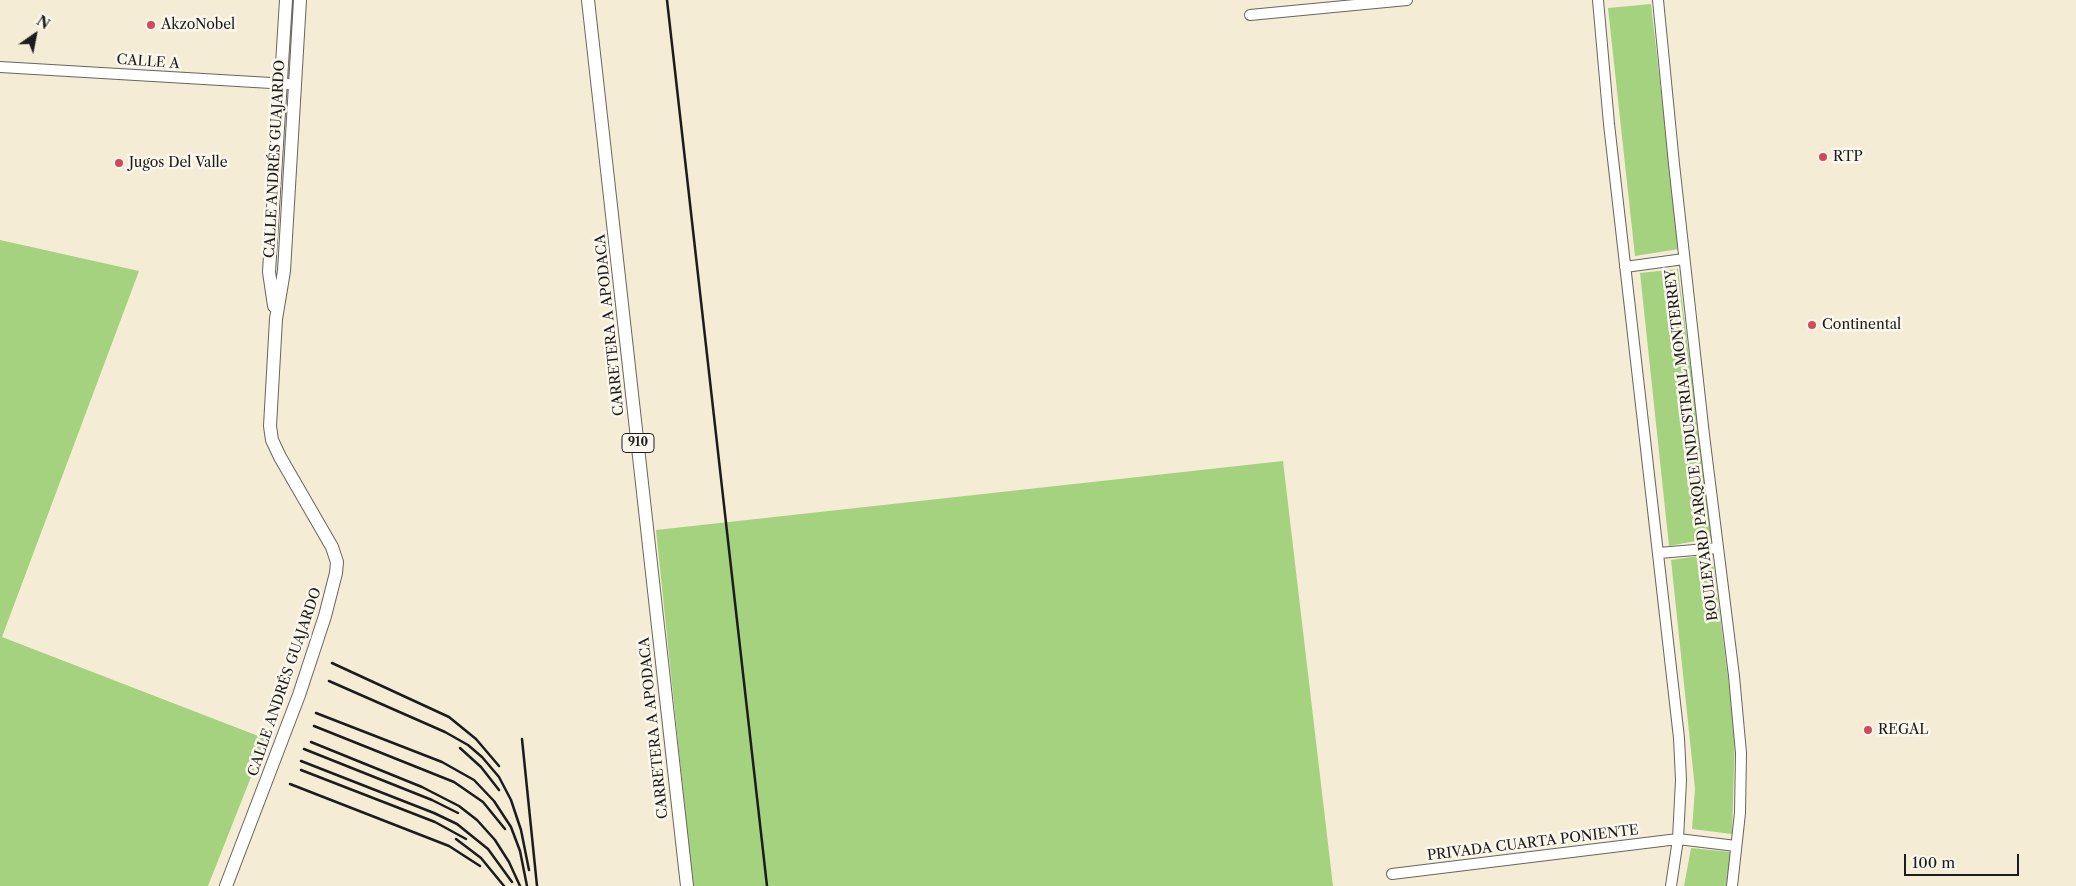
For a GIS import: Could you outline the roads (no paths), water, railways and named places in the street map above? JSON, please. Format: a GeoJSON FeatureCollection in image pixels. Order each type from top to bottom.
{"type":"FeatureCollection","features":[{"type":"Feature","properties":{"kind":"main road","name":"CALLE ANDRÉS GUAJARDO"},"geometry":{"type":"LineString","coordinates":[[226,886],[301,686],[325,616],[337,562],[332,547],[272,440],[270,409],[276,319],[284,271],[288,84],[286,0]]}},
{"type":"Feature","properties":{"kind":"main road","name":"CALLE ANDRÉS GUAJARDO"},"geometry":{"type":"LineString","coordinates":[[288,84],[300,0]]}},
{"type":"Feature","properties":{"kind":"main road","name":"910"},"geometry":{"type":"LineString","coordinates":[[583,0],[682,886]]}},
{"type":"Feature","properties":{"kind":"main road","name":"CARRETERA A APODACA"},"geometry":{"type":"LineString","coordinates":[[588,0],[687,886]]}},
{"type":"Feature","properties":{"kind":"street"},"geometry":{"type":"LineString","coordinates":[[1250,15],[1407,0]]}},
{"type":"Feature","properties":{"kind":"street"},"geometry":{"type":"LineString","coordinates":[[1598,0],[1609,124],[1679,738],[1681,771],[1678,839],[1671,886]]}},
{"type":"Feature","properties":{"kind":"street","name":"BOULEVARD PARQUE INDUSTRIAL MONTERREY"},"geometry":{"type":"LineString","coordinates":[[1658,0],[1684,259],[1734,676],[1741,753],[1740,814],[1732,886]]}},
{"type":"Feature","properties":{"kind":"street","name":"CALLE A"},"geometry":{"type":"LineString","coordinates":[[0,66],[288,84]]}},
{"type":"Feature","properties":{"kind":"street"},"geometry":{"type":"LineString","coordinates":[[1625,267],[1684,259]]}},
{"type":"Feature","properties":{"kind":"street"},"geometry":{"type":"LineString","coordinates":[[1659,553],[1718,548]]}},
{"type":"Feature","properties":{"kind":"street","name":"PRIVADA CUARTA PONIENTE"},"geometry":{"type":"LineString","coordinates":[[1392,874],[1678,839],[1736,846]]}},
{"type":"Feature","properties":{"kind":"railway"},"geometry":{"type":"LineString","coordinates":[[667,0],[767,886]]}},
{"type":"Feature","properties":{"kind":"railway"},"geometry":{"type":"LineString","coordinates":[[332,663],[449,717],[476,739],[499,766]]}},
{"type":"Feature","properties":{"kind":"railway"},"geometry":{"type":"LineString","coordinates":[[329,681],[445,732],[468,745],[482,757],[499,777],[511,800],[521,830],[529,870]]}},
{"type":"Feature","properties":{"kind":"railway"},"geometry":{"type":"LineString","coordinates":[[316,713],[442,762],[474,780],[494,801],[511,827],[520,851],[527,886]]}},
{"type":"Feature","properties":{"kind":"railway"},"geometry":{"type":"LineString","coordinates":[[314,726],[454,782],[483,802],[505,829]]}},
{"type":"Feature","properties":{"kind":"railway"},"geometry":{"type":"LineString","coordinates":[[522,739],[537,886]]}},
{"type":"Feature","properties":{"kind":"railway"},"geometry":{"type":"LineString","coordinates":[[311,742],[422,787],[459,806],[477,820],[495,840],[509,862],[520,886]]}},
{"type":"Feature","properties":{"kind":"railway"},"geometry":{"type":"LineString","coordinates":[[460,748],[481,767],[499,790]]}},
{"type":"Feature","properties":{"kind":"railway"},"geometry":{"type":"LineString","coordinates":[[304,749],[432,800],[458,813]]}},
{"type":"Feature","properties":{"kind":"railway"},"geometry":{"type":"LineString","coordinates":[[301,761],[434,813],[457,824],[488,849],[512,882]]}},
{"type":"Feature","properties":{"kind":"railway"},"geometry":{"type":"LineString","coordinates":[[301,770],[435,822],[466,839]]}},
{"type":"Feature","properties":{"kind":"railway"},"geometry":{"type":"LineString","coordinates":[[290,784],[449,846],[480,866]]}},
{"type":"Feature","properties":{"kind":"railway"},"geometry":{"type":"LineString","coordinates":[[456,839],[481,858],[504,886]]}},
{"type":"Feature","properties":{"kind":"place","name":"AkzoNobel"},"geometry":{"type":"Point","coordinates":[151,25]}},
{"type":"Feature","properties":{"kind":"place","name":"RTP"},"geometry":{"type":"Point","coordinates":[1823,157]}},
{"type":"Feature","properties":{"kind":"place","name":"Jugos Del Valle"},"geometry":{"type":"Point","coordinates":[119,163]}},
{"type":"Feature","properties":{"kind":"place","name":"Continental"},"geometry":{"type":"Point","coordinates":[1812,325]}},
{"type":"Feature","properties":{"kind":"place","name":"REGAL"},"geometry":{"type":"Point","coordinates":[1868,730]}}]}
